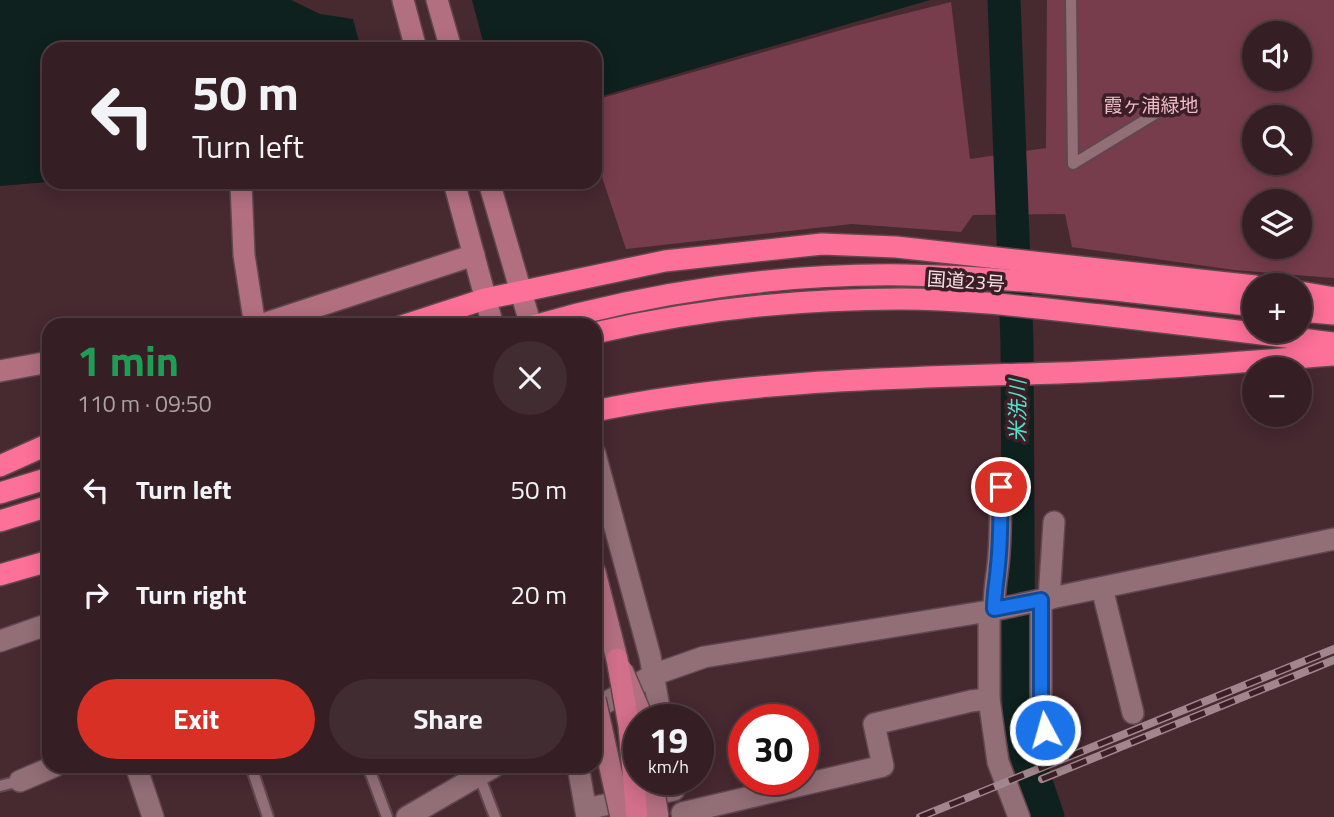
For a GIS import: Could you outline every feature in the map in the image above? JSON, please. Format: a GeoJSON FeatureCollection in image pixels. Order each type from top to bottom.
{"type":"FeatureCollection","features":[{"type":"Feature","properties":{"kind":"highway","name":"国道23号"},"geometry":{"type":"LineString","coordinates":[[426,318],[485,299],[665,261],[809,245],[896,247],[1242,284]]}},
{"type":"Feature","properties":{"kind":"highway","name":"国道23号"},"geometry":{"type":"LineString","coordinates":[[560,318],[659,296],[823,278],[903,275],[1055,284],[1242,305]]}},
{"type":"Feature","properties":{"kind":"highway"},"geometry":{"type":"LineString","coordinates":[[1312,294],[1334,298]]}},
{"type":"Feature","properties":{"kind":"highway","name":"国道23号"},"geometry":{"type":"LineString","coordinates":[[602,332],[687,315],[829,302],[902,299],[1055,310],[1334,343]]}},
{"type":"Feature","properties":{"kind":"highway"},"geometry":{"type":"LineString","coordinates":[[1312,312],[1334,314]]}},
{"type":"Feature","properties":{"kind":"highway"},"geometry":{"type":"LineString","coordinates":[[602,410],[718,391],[812,382],[1063,373],[1334,355]]}},
{"type":"Feature","properties":{"kind":"highway"},"geometry":{"type":"LineString","coordinates":[[0,466],[42,447]]}},
{"type":"Feature","properties":{"kind":"highway"},"geometry":{"type":"LineString","coordinates":[[0,493],[42,480]]}},
{"type":"Feature","properties":{"kind":"highway"},"geometry":{"type":"LineString","coordinates":[[0,521],[42,508]]}},
{"type":"Feature","properties":{"kind":"highway"},"geometry":{"type":"LineString","coordinates":[[0,575],[42,563]]}},
{"type":"Feature","properties":{"kind":"main road"},"geometry":{"type":"LineString","coordinates":[[617,659],[629,726],[637,817]]}},
{"type":"Feature","properties":{"kind":"street"},"geometry":{"type":"LineString","coordinates":[[402,0],[414,42]]}},
{"type":"Feature","properties":{"kind":"street"},"geometry":{"type":"LineString","coordinates":[[437,0],[449,42]]}},
{"type":"Feature","properties":{"kind":"street"},"geometry":{"type":"LineString","coordinates":[[242,189],[244,255],[255,318]]}},
{"type":"Feature","properties":{"kind":"street"},"geometry":{"type":"LineString","coordinates":[[456,189],[491,318]]}},
{"type":"Feature","properties":{"kind":"street"},"geometry":{"type":"LineString","coordinates":[[491,189],[530,318]]}},
{"type":"Feature","properties":{"kind":"street"},"geometry":{"type":"LineString","coordinates":[[281,318],[474,256]]}},
{"type":"Feature","properties":{"kind":"street"},"geometry":{"type":"LineString","coordinates":[[0,371],[42,363]]}},
{"type":"Feature","properties":{"kind":"street"},"geometry":{"type":"LineString","coordinates":[[602,481],[658,704]]}},
{"type":"Feature","properties":{"kind":"street"},"geometry":{"type":"LineString","coordinates":[[1001,487],[989,699],[998,762],[1019,817]]}},
{"type":"Feature","properties":{"kind":"street"},"geometry":{"type":"LineString","coordinates":[[1049,750],[1041,710],[1045,600],[1055,522]]}},
{"type":"Feature","properties":{"kind":"street"},"geometry":{"type":"LineString","coordinates":[[602,705],[653,675],[705,657],[1045,600],[1334,538]]}},
{"type":"Feature","properties":{"kind":"street"},"geometry":{"type":"LineString","coordinates":[[1102,588],[1133,713]]}},
{"type":"Feature","properties":{"kind":"street"},"geometry":{"type":"LineString","coordinates":[[602,600],[617,659],[636,704]]}},
{"type":"Feature","properties":{"kind":"street"},"geometry":{"type":"LineString","coordinates":[[0,641],[42,626]]}},
{"type":"Feature","properties":{"kind":"street"},"geometry":{"type":"LineString","coordinates":[[676,795],[682,815],[883,766],[874,724],[989,699]]}},
{"type":"Feature","properties":{"kind":"street"},"geometry":{"type":"LineString","coordinates":[[602,731],[621,817]]}},
{"type":"Feature","properties":{"kind":"street"},"geometry":{"type":"LineString","coordinates":[[10,784],[42,771]]}},
{"type":"Feature","properties":{"kind":"street"},"geometry":{"type":"LineString","coordinates":[[138,773],[153,817]]}},
{"type":"Feature","properties":{"kind":"street"},"geometry":{"type":"LineString","coordinates":[[407,817],[481,773]]}},
{"type":"Feature","properties":{"kind":"street"},"geometry":{"type":"LineString","coordinates":[[579,773],[586,813],[642,795]]}},
{"type":"Feature","properties":{"kind":"street"},"geometry":{"type":"LineString","coordinates":[[655,795],[658,817]]}},
{"type":"Feature","properties":{"kind":"lane"},"geometry":{"type":"LineString","coordinates":[[1072,0],[1073,164],[1155,114]]}},
{"type":"Feature","properties":{"kind":"lane"},"geometry":{"type":"LineString","coordinates":[[253,773],[268,817]]}},
{"type":"Feature","properties":{"kind":"lane"},"geometry":{"type":"LineString","coordinates":[[371,773],[387,817]]}},
{"type":"Feature","properties":{"kind":"lane"},"geometry":{"type":"LineString","coordinates":[[484,773],[495,817]]}},
{"type":"Feature","properties":{"kind":"green space","name":"霞ヶ浦緑地"},"geometry":{"type":"Polygon","coordinates":[[[1047,0],[1334,0],[1334,278],[1312,276],[1312,273],[1234,270],[1072,247],[1065,214],[973,215],[961,232],[852,224],[626,249],[602,177],[602,98],[859,25],[951,2],[970,159],[1046,148],[1047,0]]]}},
{"type":"Feature","properties":{"kind":"shaded area"},"geometry":{"type":"Polygon","coordinates":[[[0,0],[291,0],[320,14],[353,19],[359,42],[42,42],[42,183],[0,186],[0,0]]]}},
{"type":"Feature","properties":{"kind":"shaded area"},"geometry":{"type":"Polygon","coordinates":[[[472,0],[930,0],[602,96],[602,42],[483,42],[472,0]]]}},
{"type":"Feature","properties":{"kind":"waterway","name":"米洗川"},"geometry":{"type":"LineString","coordinates":[[1004,0],[1017,342],[1019,716],[1025,750],[1048,817]]}},
{"type":"Feature","properties":{"kind":"railway"},"geometry":{"type":"LineString","coordinates":[[920,817],[1334,649]]}},
{"type":"Feature","properties":{"kind":"railway"},"geometry":{"type":"LineString","coordinates":[[1042,779],[1334,660]]}},
{"type":"Feature","properties":{"kind":"route"},"geometry":{"type":"LineString","coordinates":[[1001,487],[994,609],[1041,600],[1041,710],[1045,730]]}}]}
